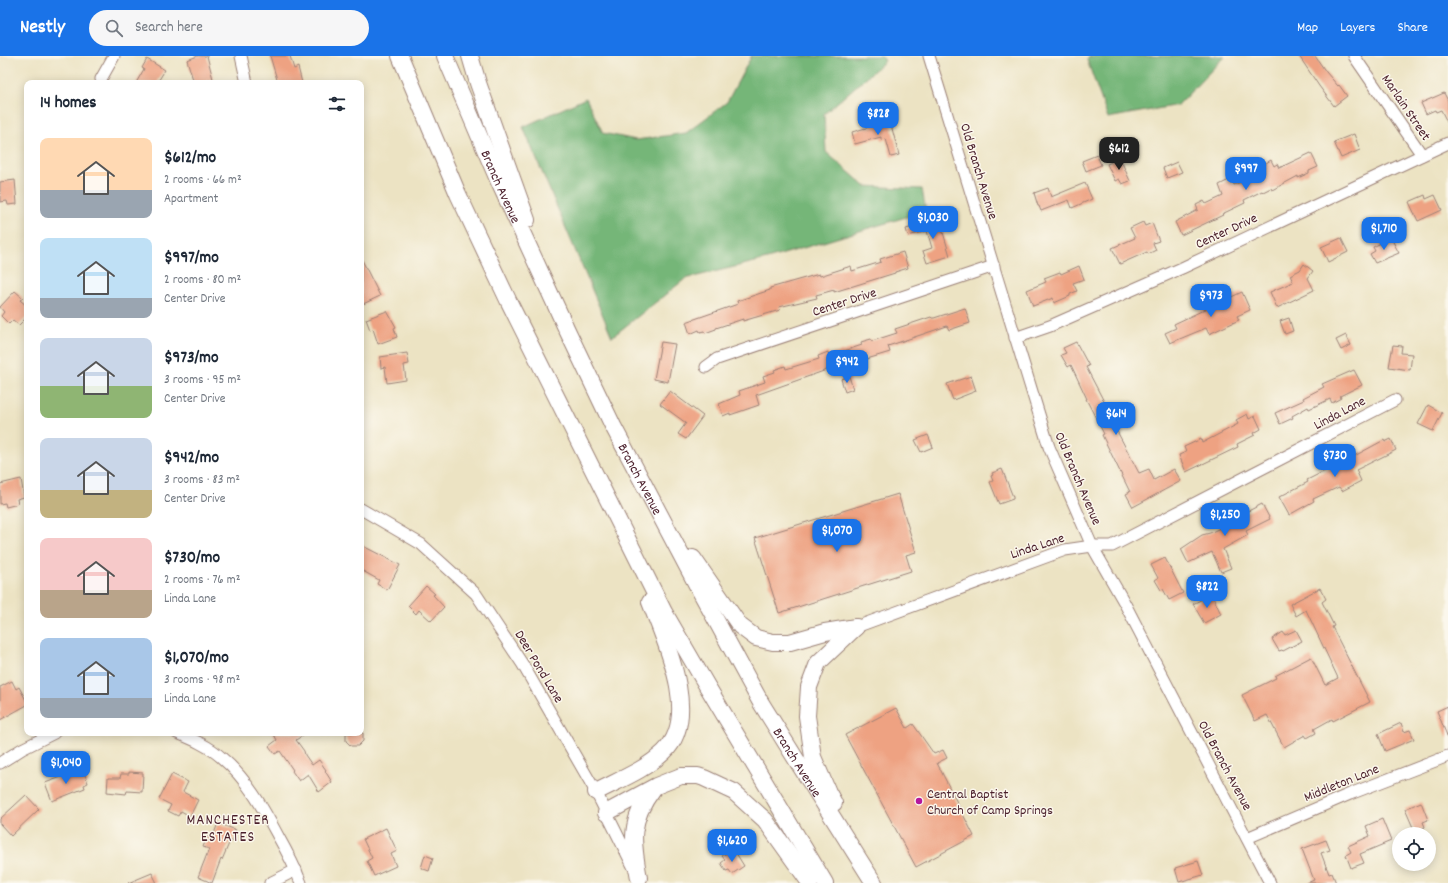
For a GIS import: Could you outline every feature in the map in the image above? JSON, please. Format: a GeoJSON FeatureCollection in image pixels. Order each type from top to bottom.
{"type":"FeatureCollection","features":[{"type":"Feature","properties":{"kind":"highway"},"geometry":{"type":"LineString","coordinates":[[400,56],[478,237],[534,354],[620,522],[664,612],[825,883]]}},
{"type":"Feature","properties":{"kind":"highway","name":"Branch Avenue"},"geometry":{"type":"LineString","coordinates":[[445,56],[499,182],[613,426],[761,703],[874,883]]}},
{"type":"Feature","properties":{"kind":"highway"},"geometry":{"type":"LineString","coordinates":[[470,56],[498,140],[567,330]]}},
{"type":"Feature","properties":{"kind":"highway"},"geometry":{"type":"LineString","coordinates":[[649,495],[740,626],[756,638],[773,642],[790,642],[825,632],[856,627]]}},
{"type":"Feature","properties":{"kind":"highway"},"geometry":{"type":"LineString","coordinates":[[596,792],[647,765],[665,751],[675,737],[679,724],[680,708],[678,684],[666,643],[620,522]]}},
{"type":"Feature","properties":{"kind":"highway"},"geometry":{"type":"LineString","coordinates":[[856,627],[818,662],[809,687],[807,716],[813,757],[828,792],[882,883]]}},
{"type":"Feature","properties":{"kind":"highway"},"geometry":{"type":"LineString","coordinates":[[606,813],[656,786],[682,776],[698,776],[734,792],[765,820],[810,883]]}},
{"type":"Feature","properties":{"kind":"highway"},"geometry":{"type":"LineString","coordinates":[[640,880],[634,842],[634,824],[639,811],[656,786]]}},
{"type":"Feature","properties":{"kind":"street"},"geometry":{"type":"LineString","coordinates":[[101,79],[114,56]]}},
{"type":"Feature","properties":{"kind":"street"},"geometry":{"type":"LineString","coordinates":[[241,56],[246,80]]}},
{"type":"Feature","properties":{"kind":"street","name":"Old Branch Avenue"},"geometry":{"type":"LineString","coordinates":[[929,56],[1049,447],[1092,546],[1124,602],[1270,883]]}},
{"type":"Feature","properties":{"kind":"street","name":"Marlain Street"},"geometry":{"type":"LineString","coordinates":[[1354,56],[1422,155]]}},
{"type":"Feature","properties":{"kind":"street","name":"Center Drive"},"geometry":{"type":"LineString","coordinates":[[1015,338],[1050,326],[1182,268],[1448,143]]}},
{"type":"Feature","properties":{"kind":"street","name":"Center Drive"},"geometry":{"type":"LineString","coordinates":[[706,367],[717,359],[994,266]]}},
{"type":"Feature","properties":{"kind":"street","name":"Linda Lane"},"geometry":{"type":"LineString","coordinates":[[856,627],[1065,550],[1092,546],[1112,546],[1395,400]]}},
{"type":"Feature","properties":{"kind":"street","name":"Deer Pond Lane"},"geometry":{"type":"LineString","coordinates":[[364,511],[421,544],[476,594],[523,665],[596,792],[640,880]]}},
{"type":"Feature","properties":{"kind":"street"},"geometry":{"type":"LineString","coordinates":[[0,763],[22,749],[48,736]]}},
{"type":"Feature","properties":{"kind":"street"},"geometry":{"type":"LineString","coordinates":[[185,736],[195,740],[221,757],[240,775],[262,805],[296,870],[301,883]]}},
{"type":"Feature","properties":{"kind":"street","name":"Middleton Lane"},"geometry":{"type":"LineString","coordinates":[[1247,838],[1350,794],[1448,756]]}},
{"type":"Feature","properties":{"kind":"street"},"geometry":{"type":"LineString","coordinates":[[270,883],[296,870]]}},
{"type":"Feature","properties":{"kind":"green space"},"geometry":{"type":"Polygon","coordinates":[[[751,56],[882,56],[885,61],[824,114],[826,152],[865,186],[922,189],[926,211],[767,259],[685,279],[612,337],[523,127],[586,98],[603,133],[636,140],[686,133],[727,102],[751,56]]]}},
{"type":"Feature","properties":{"kind":"green space"},"geometry":{"type":"Polygon","coordinates":[[[1090,56],[1225,56],[1178,105],[1108,118],[1087,60],[1090,56]]]}},
{"type":"Feature","properties":{"kind":"building"},"geometry":{"type":"Polygon","coordinates":[[[198,56],[207,56],[213,79],[193,80],[187,60],[198,56]]]}},
{"type":"Feature","properties":{"kind":"building"},"geometry":{"type":"Polygon","coordinates":[[[270,56],[290,56],[294,69],[298,67],[301,80],[277,80],[270,56]]]}},
{"type":"Feature","properties":{"kind":"building"},"geometry":{"type":"Polygon","coordinates":[[[1299,56],[1315,56],[1326,72],[1338,86],[1339,85],[1347,96],[1334,106],[1299,56]]]}},
{"type":"Feature","properties":{"kind":"building"},"geometry":{"type":"Polygon","coordinates":[[[147,59],[165,70],[159,80],[138,80],[144,69],[142,68],[147,59]]]}},
{"type":"Feature","properties":{"kind":"building"},"geometry":{"type":"Polygon","coordinates":[[[1444,93],[1448,101],[1448,124],[1441,110],[1436,112],[1435,110],[1426,114],[1421,103],[1444,93]]]}},
{"type":"Feature","properties":{"kind":"building"},"geometry":{"type":"Polygon","coordinates":[[[890,121],[899,155],[891,157],[886,139],[881,140],[881,137],[855,144],[852,132],[890,121]]]}},
{"type":"Feature","properties":{"kind":"building"},"geometry":{"type":"Polygon","coordinates":[[[1354,134],[1360,150],[1341,158],[1334,142],[1354,134]]]}},
{"type":"Feature","properties":{"kind":"building"},"geometry":{"type":"Polygon","coordinates":[[[1311,153],[1318,167],[1309,171],[1309,173],[1298,178],[1298,176],[1272,190],[1271,188],[1263,192],[1262,191],[1244,200],[1245,203],[1222,214],[1223,215],[1181,235],[1175,222],[1198,210],[1196,205],[1204,201],[1206,204],[1223,196],[1219,185],[1231,179],[1234,185],[1245,180],[1245,182],[1264,172],[1261,166],[1271,160],[1274,166],[1277,164],[1279,168],[1311,153]]]}},
{"type":"Feature","properties":{"kind":"building"},"geometry":{"type":"Polygon","coordinates":[[[1097,155],[1101,165],[1086,171],[1082,161],[1097,155]]]}},
{"type":"Feature","properties":{"kind":"building"},"geometry":{"type":"Polygon","coordinates":[[[1120,158],[1130,181],[1122,184],[1119,179],[1115,181],[1107,164],[1120,158]]]}},
{"type":"Feature","properties":{"kind":"building"},"geometry":{"type":"Polygon","coordinates":[[[1177,162],[1182,172],[1167,178],[1163,168],[1177,162]]]}},
{"type":"Feature","properties":{"kind":"building"},"geometry":{"type":"Polygon","coordinates":[[[15,180],[17,204],[8,205],[7,201],[0,202],[0,182],[15,180]]]}},
{"type":"Feature","properties":{"kind":"building"},"geometry":{"type":"Polygon","coordinates":[[[1085,183],[1092,199],[1072,208],[1069,200],[1041,211],[1038,206],[1034,193],[1048,188],[1051,197],[1085,183]]]}},
{"type":"Feature","properties":{"kind":"building"},"geometry":{"type":"Polygon","coordinates":[[[1425,195],[1426,199],[1435,195],[1442,210],[1418,221],[1409,202],[1425,195]]]}},
{"type":"Feature","properties":{"kind":"building"},"geometry":{"type":"Polygon","coordinates":[[[939,219],[950,256],[927,263],[923,251],[932,248],[927,231],[908,236],[906,229],[939,219]]]}},
{"type":"Feature","properties":{"kind":"building"},"geometry":{"type":"Polygon","coordinates":[[[1143,222],[1145,226],[1152,223],[1159,241],[1153,243],[1156,250],[1148,254],[1147,252],[1120,264],[1112,248],[1135,238],[1130,228],[1143,222]]]}},
{"type":"Feature","properties":{"kind":"building"},"geometry":{"type":"Polygon","coordinates":[[[1341,238],[1348,252],[1328,262],[1321,247],[1341,238]]]}},
{"type":"Feature","properties":{"kind":"building"},"geometry":{"type":"Polygon","coordinates":[[[1391,238],[1399,253],[1375,263],[1370,254],[1375,251],[1373,247],[1391,238]]]}},
{"type":"Feature","properties":{"kind":"building"},"geometry":{"type":"Polygon","coordinates":[[[903,252],[908,268],[834,292],[834,290],[816,295],[817,298],[779,307],[780,310],[743,321],[743,319],[705,333],[704,331],[700,332],[699,330],[690,334],[686,322],[738,304],[737,301],[770,290],[770,288],[819,274],[820,276],[851,266],[852,271],[881,262],[880,259],[903,252]]]}},
{"type":"Feature","properties":{"kind":"building"},"geometry":{"type":"Polygon","coordinates":[[[364,264],[380,296],[364,304],[364,264]]]}},
{"type":"Feature","properties":{"kind":"building"},"geometry":{"type":"Polygon","coordinates":[[[1304,264],[1313,271],[1308,278],[1314,290],[1277,308],[1270,292],[1293,282],[1290,275],[1300,270],[1304,264]]]}},
{"type":"Feature","properties":{"kind":"building"},"geometry":{"type":"Polygon","coordinates":[[[1079,266],[1084,279],[1073,283],[1077,291],[1054,303],[1053,298],[1033,306],[1027,290],[1046,282],[1044,278],[1060,272],[1061,274],[1079,266]]]}},
{"type":"Feature","properties":{"kind":"building"},"geometry":{"type":"Polygon","coordinates":[[[15,291],[23,298],[20,300],[24,303],[24,320],[19,325],[13,320],[9,324],[1,316],[4,312],[0,307],[15,291]]]}},
{"type":"Feature","properties":{"kind":"building"},"geometry":{"type":"Polygon","coordinates":[[[1242,292],[1250,310],[1237,316],[1239,320],[1209,334],[1206,328],[1170,343],[1165,333],[1176,328],[1174,324],[1242,292]]]}},
{"type":"Feature","properties":{"kind":"building"},"geometry":{"type":"Polygon","coordinates":[[[965,308],[970,323],[949,330],[947,326],[888,346],[890,352],[867,359],[866,356],[756,395],[759,405],[723,416],[719,404],[740,395],[739,391],[765,382],[763,376],[775,372],[774,370],[785,366],[786,369],[819,359],[818,356],[828,352],[829,355],[841,352],[862,345],[861,342],[871,339],[872,341],[897,333],[895,329],[965,308]]]}},
{"type":"Feature","properties":{"kind":"building"},"geometry":{"type":"Polygon","coordinates":[[[387,311],[396,327],[394,328],[397,337],[378,344],[373,329],[370,330],[366,319],[387,311]]]}},
{"type":"Feature","properties":{"kind":"building"},"geometry":{"type":"Polygon","coordinates":[[[1289,318],[1293,331],[1285,334],[1280,321],[1289,318]]]}},
{"type":"Feature","properties":{"kind":"building"},"geometry":{"type":"Polygon","coordinates":[[[1346,335],[1351,345],[1341,350],[1336,340],[1346,335]]]}},
{"type":"Feature","properties":{"kind":"building"},"geometry":{"type":"Polygon","coordinates":[[[661,342],[675,344],[668,382],[654,379],[661,342]]]}},
{"type":"Feature","properties":{"kind":"building"},"geometry":{"type":"Polygon","coordinates":[[[1076,342],[1089,366],[1086,367],[1110,413],[1108,414],[1139,473],[1149,469],[1154,480],[1174,469],[1181,481],[1133,507],[1126,494],[1130,492],[1102,435],[1104,434],[1071,365],[1068,367],[1061,355],[1066,353],[1063,348],[1076,342]]]}},
{"type":"Feature","properties":{"kind":"building"},"geometry":{"type":"Polygon","coordinates":[[[1393,345],[1402,346],[1401,353],[1412,354],[1410,370],[1389,367],[1393,345]]]}},
{"type":"Feature","properties":{"kind":"building"},"geometry":{"type":"Polygon","coordinates":[[[407,353],[409,364],[404,365],[406,380],[387,383],[385,367],[381,368],[380,357],[407,353]]]}},
{"type":"Feature","properties":{"kind":"building"},"geometry":{"type":"Polygon","coordinates":[[[1354,370],[1362,385],[1340,396],[1341,398],[1332,403],[1330,399],[1309,409],[1308,407],[1292,416],[1293,418],[1280,424],[1275,413],[1304,400],[1303,398],[1324,387],[1322,384],[1354,370]]]}},
{"type":"Feature","properties":{"kind":"building"},"geometry":{"type":"Polygon","coordinates":[[[849,376],[853,389],[845,392],[841,379],[849,376]]]}},
{"type":"Feature","properties":{"kind":"building"},"geometry":{"type":"Polygon","coordinates":[[[971,376],[976,391],[953,400],[947,384],[971,376]]]}},
{"type":"Feature","properties":{"kind":"building"},"geometry":{"type":"Polygon","coordinates":[[[670,391],[703,416],[686,439],[678,434],[686,423],[660,404],[670,391]]]}},
{"type":"Feature","properties":{"kind":"building"},"geometry":{"type":"Polygon","coordinates":[[[1428,405],[1442,413],[1433,431],[1418,424],[1428,405]]]}},
{"type":"Feature","properties":{"kind":"building"},"geometry":{"type":"Polygon","coordinates":[[[1247,414],[1249,419],[1255,416],[1261,429],[1254,433],[1255,435],[1237,444],[1238,447],[1186,472],[1179,455],[1186,452],[1184,447],[1201,439],[1202,443],[1238,424],[1236,420],[1247,414]]]}},
{"type":"Feature","properties":{"kind":"building"},"geometry":{"type":"Polygon","coordinates":[[[928,435],[933,447],[921,452],[915,440],[928,435]]]}},
{"type":"Feature","properties":{"kind":"building"},"geometry":{"type":"Polygon","coordinates":[[[1391,439],[1396,450],[1356,470],[1361,481],[1342,491],[1339,487],[1313,499],[1314,501],[1289,515],[1279,497],[1308,482],[1307,480],[1384,440],[1385,442],[1391,439]]]}},
{"type":"Feature","properties":{"kind":"building"},"geometry":{"type":"Polygon","coordinates":[[[1002,469],[1013,499],[999,504],[990,482],[993,481],[991,476],[993,475],[992,473],[1002,469]]]}},
{"type":"Feature","properties":{"kind":"building"},"geometry":{"type":"Polygon","coordinates":[[[21,479],[24,497],[17,499],[18,504],[6,507],[5,503],[0,504],[0,484],[21,479]]]}},
{"type":"Feature","properties":{"kind":"building"},"geometry":{"type":"Polygon","coordinates":[[[898,494],[916,552],[906,555],[911,571],[779,613],[755,538],[898,494]]]}},
{"type":"Feature","properties":{"kind":"building"},"geometry":{"type":"Polygon","coordinates":[[[1262,504],[1270,519],[1246,531],[1248,535],[1223,549],[1231,568],[1221,572],[1212,552],[1188,563],[1181,549],[1202,535],[1222,527],[1221,525],[1262,504]]]}},
{"type":"Feature","properties":{"kind":"building"},"geometry":{"type":"Polygon","coordinates":[[[364,547],[400,565],[387,590],[377,584],[379,580],[364,572],[364,547]]]}},
{"type":"Feature","properties":{"kind":"building"},"geometry":{"type":"Polygon","coordinates":[[[1165,558],[1183,593],[1169,600],[1163,589],[1161,590],[1155,580],[1158,578],[1151,565],[1165,558]]]}},
{"type":"Feature","properties":{"kind":"building"},"geometry":{"type":"Polygon","coordinates":[[[426,586],[435,594],[433,595],[444,607],[431,621],[419,610],[416,614],[408,606],[426,586]]]}},
{"type":"Feature","properties":{"kind":"building"},"geometry":{"type":"Polygon","coordinates":[[[1320,588],[1326,599],[1322,602],[1334,626],[1332,627],[1370,702],[1314,729],[1316,733],[1307,738],[1305,735],[1284,747],[1267,715],[1255,721],[1242,695],[1276,678],[1275,676],[1311,657],[1325,685],[1338,678],[1306,610],[1296,616],[1290,604],[1320,588]]]}},
{"type":"Feature","properties":{"kind":"building"},"geometry":{"type":"Polygon","coordinates":[[[1208,596],[1213,597],[1221,614],[1204,623],[1193,604],[1208,596]]]}},
{"type":"Feature","properties":{"kind":"building"},"geometry":{"type":"Polygon","coordinates":[[[1296,630],[1302,641],[1283,651],[1279,651],[1272,639],[1283,632],[1285,635],[1296,630]]]}},
{"type":"Feature","properties":{"kind":"building"},"geometry":{"type":"Polygon","coordinates":[[[12,681],[16,689],[19,687],[24,696],[24,707],[0,720],[0,687],[12,681]]]}},
{"type":"Feature","properties":{"kind":"building"},"geometry":{"type":"Polygon","coordinates":[[[1448,706],[1448,738],[1437,711],[1448,706]]]}},
{"type":"Feature","properties":{"kind":"building","name":"Central Baptist Church of Camp Springs"},"geometry":{"type":"Polygon","coordinates":[[[896,708],[907,728],[913,724],[934,754],[943,750],[947,758],[937,763],[974,836],[916,867],[845,735],[896,708]]]}},
{"type":"Feature","properties":{"kind":"building"},"geometry":{"type":"Polygon","coordinates":[[[1401,723],[1404,732],[1410,730],[1414,739],[1385,751],[1378,734],[1401,723]]]}},
{"type":"Feature","properties":{"kind":"building"},"geometry":{"type":"Polygon","coordinates":[[[275,736],[302,736],[296,740],[304,751],[305,755],[312,765],[319,760],[332,782],[319,792],[308,774],[299,781],[280,751],[275,754],[269,746],[277,740],[275,736]]]}},
{"type":"Feature","properties":{"kind":"building"},"geometry":{"type":"Polygon","coordinates":[[[346,736],[363,736],[363,741],[358,746],[351,746],[346,741],[346,736]]]}},
{"type":"Feature","properties":{"kind":"building"},"geometry":{"type":"Polygon","coordinates":[[[78,771],[79,774],[84,772],[88,783],[84,785],[85,788],[52,801],[45,783],[78,771]]]}},
{"type":"Feature","properties":{"kind":"building"},"geometry":{"type":"Polygon","coordinates":[[[129,772],[143,773],[142,792],[127,791],[126,794],[107,792],[108,778],[120,778],[121,774],[129,774],[129,772]]]}},
{"type":"Feature","properties":{"kind":"building"},"geometry":{"type":"Polygon","coordinates":[[[172,774],[188,782],[183,792],[198,800],[190,816],[181,811],[178,816],[168,811],[171,805],[159,799],[172,774]]]}},
{"type":"Feature","properties":{"kind":"building"},"geometry":{"type":"Polygon","coordinates":[[[26,795],[39,809],[11,836],[0,824],[0,819],[26,795]]]}},
{"type":"Feature","properties":{"kind":"building"},"geometry":{"type":"Polygon","coordinates":[[[1421,802],[1428,820],[1423,822],[1425,827],[1413,827],[1405,809],[1421,802]]]}},
{"type":"Feature","properties":{"kind":"building"},"geometry":{"type":"Polygon","coordinates":[[[1382,819],[1391,841],[1360,854],[1364,863],[1351,868],[1346,855],[1351,852],[1348,846],[1370,836],[1366,826],[1382,819]]]}},
{"type":"Feature","properties":{"kind":"building"},"geometry":{"type":"Polygon","coordinates":[[[218,823],[236,830],[232,842],[230,841],[222,860],[221,859],[212,883],[198,877],[209,849],[203,847],[207,837],[212,839],[218,823]]]}},
{"type":"Feature","properties":{"kind":"building"},"geometry":{"type":"Polygon","coordinates":[[[386,828],[397,851],[391,854],[396,866],[374,876],[367,861],[372,858],[363,839],[386,828]]]}},
{"type":"Feature","properties":{"kind":"building"},"geometry":{"type":"Polygon","coordinates":[[[1326,840],[1330,850],[1321,853],[1329,874],[1332,873],[1336,883],[1307,883],[1314,880],[1302,849],[1326,840]]]}},
{"type":"Feature","properties":{"kind":"building"},"geometry":{"type":"Polygon","coordinates":[[[730,851],[733,856],[736,853],[744,866],[732,874],[729,870],[726,871],[721,863],[725,860],[722,856],[730,851]]]}},
{"type":"Feature","properties":{"kind":"building"},"geometry":{"type":"Polygon","coordinates":[[[425,855],[433,858],[429,871],[421,868],[425,855]]]}},
{"type":"Feature","properties":{"kind":"building"},"geometry":{"type":"Polygon","coordinates":[[[1198,861],[1203,875],[1179,882],[1175,868],[1198,861]]]}},
{"type":"Feature","properties":{"kind":"building"},"geometry":{"type":"Polygon","coordinates":[[[152,873],[157,883],[128,883],[152,873]]]}},
{"type":"Feature","properties":{"kind":"place","name":"Central Baptist Church of Camp Springs"},"geometry":{"type":"Point","coordinates":[919,801]}},
{"type":"Feature","properties":{"kind":"district","name":"MANCHESTER ESTATES"},"geometry":{"type":"Point","coordinates":[228,828]}}]}
